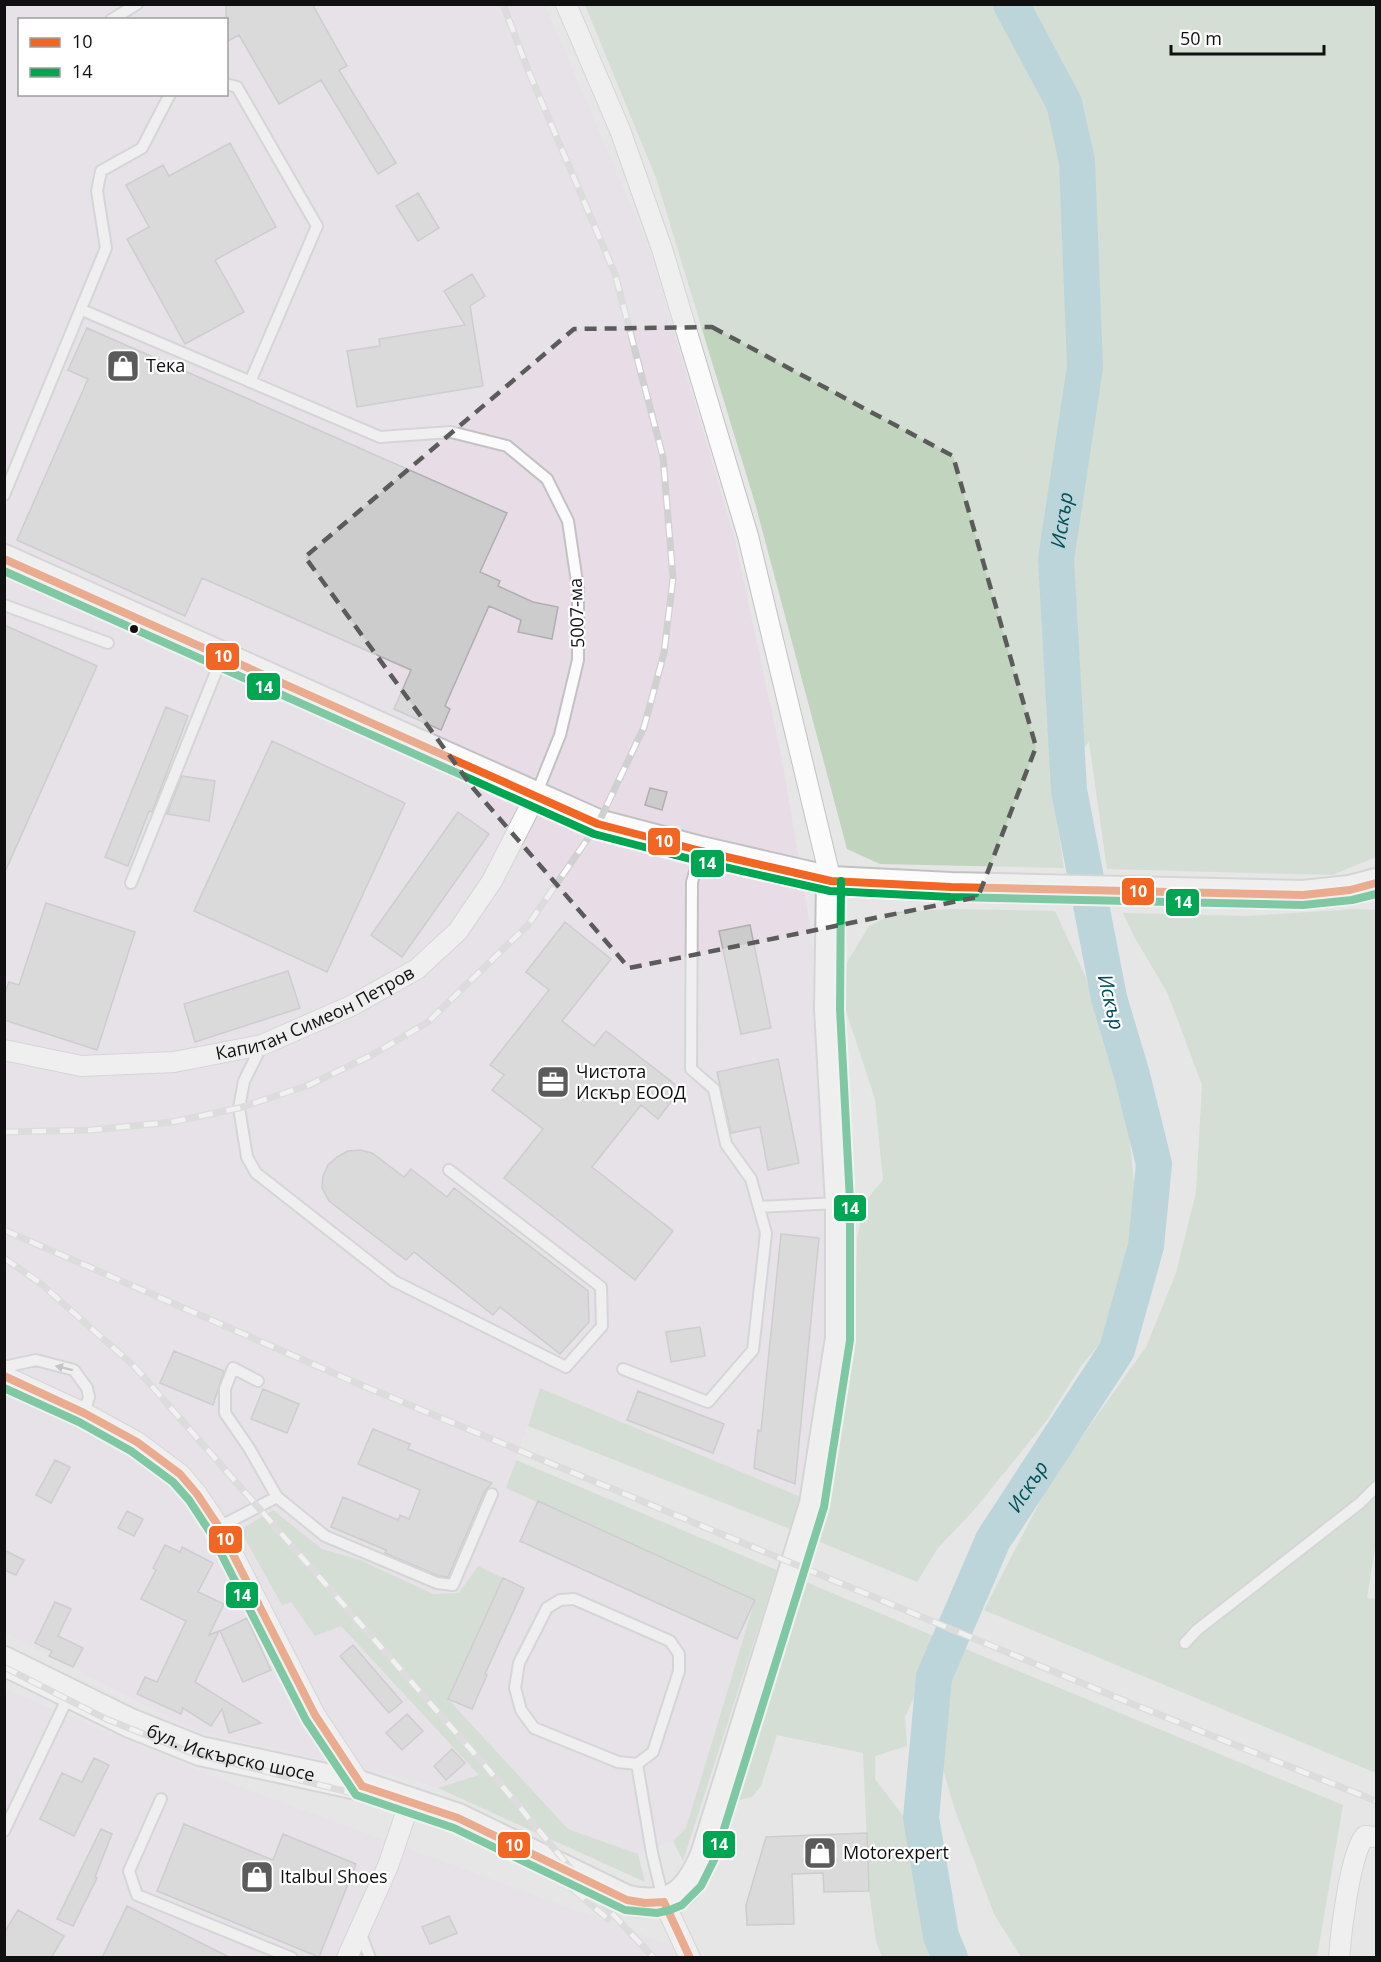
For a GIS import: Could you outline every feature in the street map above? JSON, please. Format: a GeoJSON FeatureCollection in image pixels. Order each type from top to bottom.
{"type":"FeatureCollection","features":[{"type":"Feature","properties":{"kind":"street"},"geometry":{"type":"LineString","coordinates":[[566,4],[620,130],[665,260],[748,536],[831,880],[829,1010],[840,1203],[840,1338],[814,1504],[705,1856],[695,1877],[681,1893],[664,1902],[690,1958]]}},
{"type":"Feature","properties":{"kind":"street"},"geometry":{"type":"LineString","coordinates":[[4,559],[598,824],[701,851],[831,880],[951,887],[1303,895],[1350,890],[1377,883]]}},
{"type":"Feature","properties":{"kind":"street","name":"Капитан Симеон Петров"},"geometry":{"type":"LineString","coordinates":[[4,1050],[81,1066],[174,1062],[262,1045],[351,1006],[417,969],[458,931],[492,881],[535,797]]}},
{"type":"Feature","properties":{"kind":"street"},"geometry":{"type":"LineString","coordinates":[[4,1377],[84,1413],[137,1442],[180,1474],[219,1527],[315,1715],[362,1786]]}},
{"type":"Feature","properties":{"kind":"street","name":"бул. Искърско шосе"},"geometry":{"type":"LineString","coordinates":[[4,1661],[130,1723],[200,1751],[362,1786],[408,1800],[458,1818],[627,1900],[645,1903],[664,1902]]}},
{"type":"Feature","properties":{"kind":"street"},"geometry":{"type":"LineString","coordinates":[[347,1958],[388,1866],[408,1807],[408,1800]]}},
{"type":"Feature","properties":{"kind":"street"},"geometry":{"type":"LineString","coordinates":[[1339,1958],[1356,1851],[1365,1836],[1377,1837]]}},
{"type":"Feature","properties":{"kind":"lane"},"geometry":{"type":"LineString","coordinates":[[114,18],[137,4]]}},
{"type":"Feature","properties":{"kind":"lane"},"geometry":{"type":"LineString","coordinates":[[82,310],[250,382],[317,226],[237,87],[228,85]]}},
{"type":"Feature","properties":{"kind":"lane"},"geometry":{"type":"LineString","coordinates":[[4,495],[106,248],[97,191],[101,171],[142,148],[169,96]]}},
{"type":"Feature","properties":{"kind":"lane","name":"5007-ма"},"geometry":{"type":"LineString","coordinates":[[250,382],[380,437],[451,432],[507,446],[548,479],[568,521],[578,589],[578,660],[560,735],[535,797]]}},
{"type":"Feature","properties":{"kind":"lane"},"geometry":{"type":"LineString","coordinates":[[4,605],[108,643]]}},
{"type":"Feature","properties":{"kind":"lane"},"geometry":{"type":"LineString","coordinates":[[131,883],[222,656]]}},
{"type":"Feature","properties":{"kind":"lane"},"geometry":{"type":"LineString","coordinates":[[623,1369],[708,1402],[753,1350],[766,1233],[751,1179],[726,1144],[714,1089],[692,1069],[692,882],[701,851]]}},
{"type":"Feature","properties":{"kind":"lane"},"geometry":{"type":"LineString","coordinates":[[262,1045],[244,1081],[239,1108],[247,1157],[256,1173],[394,1281],[566,1367],[602,1326],[601,1287],[449,1170]]}},
{"type":"Feature","properties":{"kind":"lane"},"geometry":{"type":"LineString","coordinates":[[759,1208],[840,1203]]}},
{"type":"Feature","properties":{"kind":"lane"},"geometry":{"type":"LineString","coordinates":[[4,1367],[36,1360],[74,1370],[87,1388],[88,1397],[84,1413]]}},
{"type":"Feature","properties":{"kind":"lane"},"geometry":{"type":"LineString","coordinates":[[258,1381],[233,1368],[225,1389],[225,1413],[249,1448],[277,1497],[325,1536],[437,1583],[453,1584],[492,1494]]}},
{"type":"Feature","properties":{"kind":"lane"},"geometry":{"type":"LineString","coordinates":[[1185,1643],[1197,1630],[1360,1503],[1377,1487]]}},
{"type":"Feature","properties":{"kind":"lane"},"geometry":{"type":"LineString","coordinates":[[219,1527],[277,1497]]}},
{"type":"Feature","properties":{"kind":"lane"},"geometry":{"type":"LineString","coordinates":[[574,1599],[670,1641],[679,1654],[679,1671],[653,1752],[637,1764],[618,1762],[534,1728],[521,1710],[515,1688],[519,1663],[548,1608],[560,1600],[574,1599]]}},
{"type":"Feature","properties":{"kind":"lane"},"geometry":{"type":"LineString","coordinates":[[4,1831],[70,1693]]}},
{"type":"Feature","properties":{"kind":"lane"},"geometry":{"type":"LineString","coordinates":[[637,1764],[652,1853],[664,1902]]}},
{"type":"Feature","properties":{"kind":"lane"},"geometry":{"type":"LineString","coordinates":[[161,1799],[129,1871],[137,1895],[292,1958]]}},
{"type":"Feature","properties":{"kind":"lane"},"geometry":{"type":"LineString","coordinates":[[360,1932],[370,1958]]}},
{"type":"Feature","properties":{"kind":"highlighted area"},"geometry":{"type":"Polygon","coordinates":[[[712,327],[953,456],[1036,747],[978,897],[629,968],[473,788],[305,557],[574,329],[712,327]]]}},
{"type":"Feature","properties":{"kind":"shaded area"},"geometry":{"type":"Polygon","coordinates":[[[4,5],[545,5],[651,253],[735,540],[782,759],[811,931],[833,1213],[826,1338],[801,1497],[541,1388],[506,1487],[755,1600],[686,1828],[673,1841],[638,1854],[568,1829],[413,1780],[196,1731],[5,1633],[4,5]]]}},
{"type":"Feature","properties":{"kind":"shaded area"},"geometry":{"type":"Polygon","coordinates":[[[4,1689],[237,1786],[686,1951],[690,1957],[5,1957],[4,1689]]]}},
{"type":"Feature","properties":{"kind":"green space"},"geometry":{"type":"Polygon","coordinates":[[[585,5],[1376,5],[1376,857],[1332,875],[1107,869],[1089,742],[1052,789],[1064,868],[880,864],[847,849],[755,503],[656,178],[585,5]]]}},
{"type":"Feature","properties":{"kind":"green space"},"geometry":{"type":"Polygon","coordinates":[[[951,909],[1055,911],[1086,978],[1128,1123],[1138,1223],[1104,1339],[1081,1366],[1047,1420],[974,1510],[938,1548],[917,1582],[815,1540],[825,1505],[855,1349],[857,1238],[866,1200],[883,1180],[875,1099],[843,1002],[847,962],[869,926],[897,912],[951,909]]]}},
{"type":"Feature","properties":{"kind":"green space"},"geometry":{"type":"Polygon","coordinates":[[[1356,909],[1376,910],[1376,1542],[1367,1598],[1376,1599],[1376,1773],[984,1610],[1051,1480],[1146,1347],[1176,1273],[1196,1192],[1202,1085],[1168,994],[1123,913],[1247,916],[1356,909]]]}},
{"type":"Feature","properties":{"kind":"green space"},"geometry":{"type":"Polygon","coordinates":[[[540,1388],[801,1497],[790,1529],[528,1426],[540,1388]]]}},
{"type":"Feature","properties":{"kind":"green space"},"geometry":{"type":"Polygon","coordinates":[[[516,1460],[777,1570],[683,1861],[673,1841],[686,1828],[755,1600],[506,1488],[516,1460]]]}},
{"type":"Feature","properties":{"kind":"green space"},"geometry":{"type":"Polygon","coordinates":[[[273,1510],[322,1549],[360,1560],[433,1594],[459,1593],[478,1566],[503,1578],[448,1699],[568,1829],[638,1854],[645,1882],[438,1788],[479,1775],[341,1626],[315,1636],[291,1602],[282,1605],[240,1530],[273,1510]]]}},
{"type":"Feature","properties":{"kind":"green space"},"geometry":{"type":"Polygon","coordinates":[[[799,1579],[936,1637],[933,1656],[905,1717],[907,1746],[875,1756],[875,1779],[904,1817],[926,1923],[939,1957],[882,1957],[876,1941],[869,1891],[863,1753],[777,1735],[761,1786],[752,1797],[739,1800],[734,1788],[799,1579]]]}},
{"type":"Feature","properties":{"kind":"green space"},"geometry":{"type":"Polygon","coordinates":[[[963,1648],[1343,1805],[1317,1957],[1021,1957],[994,1914],[954,1807],[939,1756],[940,1715],[963,1648]]]}},
{"type":"Feature","properties":{"kind":"building"},"geometry":{"type":"Polygon","coordinates":[[[226,4],[312,4],[347,66],[339,70],[396,163],[378,174],[321,80],[279,104],[239,35],[228,41],[228,18],[226,18],[226,4]]]}},
{"type":"Feature","properties":{"kind":"building"},"geometry":{"type":"Polygon","coordinates":[[[230,143],[276,227],[215,260],[244,312],[185,344],[127,239],[149,227],[126,185],[163,165],[169,176],[230,143]]]}},
{"type":"Feature","properties":{"kind":"building"},"geometry":{"type":"Polygon","coordinates":[[[418,193],[439,228],[418,241],[396,206],[418,193]]]}},
{"type":"Feature","properties":{"kind":"building"},"geometry":{"type":"Polygon","coordinates":[[[472,274],[485,296],[470,306],[483,386],[357,407],[347,351],[380,346],[379,339],[465,325],[444,291],[472,274]]]}},
{"type":"Feature","properties":{"kind":"building"},"geometry":{"type":"Polygon","coordinates":[[[87,328],[507,513],[480,572],[500,581],[498,586],[533,602],[558,607],[552,639],[518,632],[521,620],[489,606],[445,706],[450,709],[441,730],[394,709],[411,670],[202,578],[185,616],[17,540],[88,379],[68,370],[87,328]]]}},
{"type":"Feature","properties":{"kind":"building"},"geometry":{"type":"Polygon","coordinates":[[[4,625],[97,666],[4,874],[4,625]]]}},
{"type":"Feature","properties":{"kind":"building"},"geometry":{"type":"Polygon","coordinates":[[[166,707],[188,716],[152,812],[149,811],[128,866],[105,857],[166,707]]]}},
{"type":"Feature","properties":{"kind":"building"},"geometry":{"type":"Polygon","coordinates":[[[272,741],[405,803],[327,972],[194,911],[272,741]]]}},
{"type":"Feature","properties":{"kind":"building"},"geometry":{"type":"Polygon","coordinates":[[[182,776],[215,781],[209,821],[167,814],[182,776]]]}},
{"type":"Feature","properties":{"kind":"building"},"geometry":{"type":"Polygon","coordinates":[[[650,788],[667,792],[662,810],[645,805],[650,788]]]}},
{"type":"Feature","properties":{"kind":"building"},"geometry":{"type":"Polygon","coordinates":[[[458,812],[489,834],[402,957],[371,935],[458,812]]]}},
{"type":"Feature","properties":{"kind":"building"},"geometry":{"type":"Polygon","coordinates":[[[46,903],[135,932],[97,1050],[4,1020],[4,995],[9,982],[19,985],[46,903]]]}},
{"type":"Feature","properties":{"kind":"building"},"geometry":{"type":"Polygon","coordinates":[[[565,922],[611,959],[562,1021],[594,1046],[606,1031],[681,1089],[658,1119],[641,1105],[592,1167],[673,1231],[635,1280],[504,1178],[543,1129],[492,1090],[504,1075],[490,1065],[549,990],[526,972],[565,922]]]}},
{"type":"Feature","properties":{"kind":"building"},"geometry":{"type":"Polygon","coordinates":[[[750,925],[771,1028],[741,1034],[719,931],[750,925]]]}},
{"type":"Feature","properties":{"kind":"building"},"geometry":{"type":"Polygon","coordinates":[[[288,971],[300,1008],[195,1042],[184,1004],[288,971]]]}},
{"type":"Feature","properties":{"kind":"building"},"geometry":{"type":"Polygon","coordinates":[[[778,1059],[799,1163],[768,1170],[760,1127],[731,1133],[717,1072],[778,1059]]]}},
{"type":"Feature","properties":{"kind":"building"},"geometry":{"type":"Polygon","coordinates":[[[360,1150],[372,1153],[404,1177],[411,1169],[447,1197],[454,1188],[588,1291],[589,1322],[560,1354],[500,1307],[493,1315],[414,1252],[406,1260],[329,1201],[322,1188],[323,1176],[328,1165],[348,1151],[360,1150]]]}},
{"type":"Feature","properties":{"kind":"building"},"geometry":{"type":"Polygon","coordinates":[[[781,1234],[819,1238],[795,1484],[754,1468],[758,1430],[761,1431],[781,1234]]]}},
{"type":"Feature","properties":{"kind":"building"},"geometry":{"type":"Polygon","coordinates":[[[700,1327],[705,1356],[671,1362],[666,1332],[700,1327]]]}},
{"type":"Feature","properties":{"kind":"building"},"geometry":{"type":"Polygon","coordinates":[[[174,1351],[224,1371],[213,1405],[160,1383],[174,1351]]]}},
{"type":"Feature","properties":{"kind":"building"},"geometry":{"type":"Polygon","coordinates":[[[263,1389],[299,1404],[287,1433],[251,1419],[263,1389]]]}},
{"type":"Feature","properties":{"kind":"building"},"geometry":{"type":"Polygon","coordinates":[[[638,1391],[724,1424],[713,1453],[627,1420],[638,1391]]]}},
{"type":"Feature","properties":{"kind":"building"},"geometry":{"type":"Polygon","coordinates":[[[373,1429],[410,1444],[408,1449],[492,1483],[485,1491],[448,1577],[439,1576],[385,1553],[386,1550],[331,1527],[343,1497],[398,1520],[400,1515],[409,1519],[420,1490],[358,1464],[373,1429]]]}},
{"type":"Feature","properties":{"kind":"building"},"geometry":{"type":"Polygon","coordinates":[[[55,1460],[70,1467],[51,1503],[36,1495],[55,1460]]]}},
{"type":"Feature","properties":{"kind":"building"},"geometry":{"type":"Polygon","coordinates":[[[538,1501],[755,1600],[737,1639],[520,1541],[538,1501]]]}},
{"type":"Feature","properties":{"kind":"building"},"geometry":{"type":"Polygon","coordinates":[[[127,1511],[143,1519],[134,1536],[118,1528],[127,1511]]]}},
{"type":"Feature","properties":{"kind":"building"},"geometry":{"type":"Polygon","coordinates":[[[165,1545],[180,1552],[182,1547],[213,1563],[198,1592],[224,1604],[209,1635],[219,1631],[195,1682],[261,1723],[229,1733],[222,1709],[211,1726],[183,1708],[181,1714],[137,1694],[145,1677],[157,1682],[186,1621],[141,1599],[156,1570],[153,1568],[165,1545]]]}},
{"type":"Feature","properties":{"kind":"building"},"geometry":{"type":"Polygon","coordinates":[[[4,1550],[24,1560],[16,1575],[4,1570],[4,1550]]]}},
{"type":"Feature","properties":{"kind":"building"},"geometry":{"type":"Polygon","coordinates":[[[503,1578],[524,1588],[485,1674],[487,1675],[472,1709],[448,1699],[503,1578]]]}},
{"type":"Feature","properties":{"kind":"building"},"geometry":{"type":"Polygon","coordinates":[[[55,1602],[71,1609],[58,1636],[83,1648],[73,1667],[49,1656],[52,1651],[35,1643],[55,1602]]]}},
{"type":"Feature","properties":{"kind":"building"},"geometry":{"type":"Polygon","coordinates":[[[247,1618],[271,1670],[243,1682],[220,1631],[247,1618]]]}},
{"type":"Feature","properties":{"kind":"building"},"geometry":{"type":"Polygon","coordinates":[[[353,1645],[402,1702],[389,1713],[340,1656],[353,1645]]]}},
{"type":"Feature","properties":{"kind":"building"},"geometry":{"type":"Polygon","coordinates":[[[407,1714],[423,1731],[402,1750],[386,1733],[407,1714]]]}},
{"type":"Feature","properties":{"kind":"building"},"geometry":{"type":"Polygon","coordinates":[[[452,1749],[465,1763],[446,1780],[434,1766],[452,1749]]]}},
{"type":"Feature","properties":{"kind":"building"},"geometry":{"type":"Polygon","coordinates":[[[94,1758],[109,1765],[74,1836],[40,1819],[62,1773],[82,1782],[94,1758]]]}},
{"type":"Feature","properties":{"kind":"building","name":"Italbul Shoes"},"geometry":{"type":"Polygon","coordinates":[[[184,1824],[273,1860],[283,1834],[356,1864],[319,1957],[157,1891],[184,1824]]]}},
{"type":"Feature","properties":{"kind":"building"},"geometry":{"type":"Polygon","coordinates":[[[101,1829],[112,1834],[95,1877],[97,1878],[73,1926],[57,1919],[101,1829]]]}},
{"type":"Feature","properties":{"kind":"building"},"geometry":{"type":"Polygon","coordinates":[[[867,1833],[869,1891],[824,1892],[823,1873],[792,1874],[794,1924],[747,1925],[746,1905],[766,1837],[867,1833]]]}},
{"type":"Feature","properties":{"kind":"building"},"geometry":{"type":"Polygon","coordinates":[[[127,1906],[231,1958],[102,1958],[127,1906]]]}},
{"type":"Feature","properties":{"kind":"building"},"geometry":{"type":"Polygon","coordinates":[[[18,1910],[64,1936],[51,1958],[4,1958],[4,1933],[18,1910]]]}},
{"type":"Feature","properties":{"kind":"building"},"geometry":{"type":"Polygon","coordinates":[[[449,1916],[457,1933],[430,1944],[422,1927],[449,1916]]]}},
{"type":"Feature","properties":{"kind":"waterway","name":"Искър"},"geometry":{"type":"LineString","coordinates":[[950,1958],[941,1936],[921,1818],[934,1677],[993,1540],[1117,1350],[1146,1246],[1154,1164],[1132,1075],[1109,998],[1069,790],[1056,559],[1085,367],[1077,161],[1064,103],[1011,4]]}},
{"type":"Feature","properties":{"kind":"railway"},"geometry":{"type":"LineString","coordinates":[[4,1132],[91,1130],[172,1122],[239,1108],[309,1085],[372,1055],[428,1022],[528,925],[598,824],[644,727],[664,653],[673,578],[663,457],[615,274],[528,70],[503,4]]}},
{"type":"Feature","properties":{"kind":"railway"},"geometry":{"type":"LineString","coordinates":[[4,1230],[354,1382],[1130,1703],[1376,1801]]}},
{"type":"Feature","properties":{"kind":"railway"},"geometry":{"type":"LineString","coordinates":[[4,1258],[40,1283],[134,1366],[488,1769],[576,1875],[654,1958]]}},
{"type":"Feature","properties":{"kind":"railway"},"geometry":{"type":"LineString","coordinates":[[4,1667],[106,1719],[192,1753],[408,1807],[556,1875],[608,1919]]}},
{"type":"Feature","properties":{"kind":"transit line","name":"10"},"geometry":{"type":"LineString","coordinates":[[4,559],[598,824],[701,851],[831,881],[951,887],[1303,895],[1350,890],[1376,883]]}},
{"type":"Feature","properties":{"kind":"transit line","name":"14"},"geometry":{"type":"LineString","coordinates":[[4,571],[594,834],[698,861],[830,891],[951,897],[1303,905],[1352,900],[1376,894]]}},
{"type":"Feature","properties":{"kind":"transit line","name":"14"},"geometry":{"type":"LineString","coordinates":[[4,1388],[79,1422],[131,1451],[173,1482],[189,1500],[210,1532],[306,1720],[356,1795],[454,1828],[625,1910],[657,1913],[682,1905],[701,1886],[715,1858],[824,1507],[850,1340],[850,1202],[840,1009],[841,881]]}},
{"type":"Feature","properties":{"kind":"transit line","name":"10"},"geometry":{"type":"LineString","coordinates":[[4,1376],[84,1413],[137,1442],[180,1474],[197,1494],[219,1527],[315,1715],[362,1786]]}},
{"type":"Feature","properties":{"kind":"transit line","name":"10"},"geometry":{"type":"LineString","coordinates":[[362,1786],[458,1818],[627,1900],[645,1903],[664,1902]]}},
{"type":"Feature","properties":{"kind":"transit line","name":"10"},"geometry":{"type":"LineString","coordinates":[[664,1902],[690,1958]]}},
{"type":"Feature","properties":{"kind":"place","name":"Тека"},"geometry":{"type":"Point","coordinates":[123,366]}},
{"type":"Feature","properties":{"kind":"place","name":"Чистота Искър ЕООД"},"geometry":{"type":"Point","coordinates":[553,1082]}},
{"type":"Feature","properties":{"kind":"place","name":"Motorexpert"},"geometry":{"type":"Point","coordinates":[820,1853]}},
{"type":"Feature","properties":{"kind":"place","name":"Italbul Shoes"},"geometry":{"type":"Point","coordinates":[257,1877]}}]}
